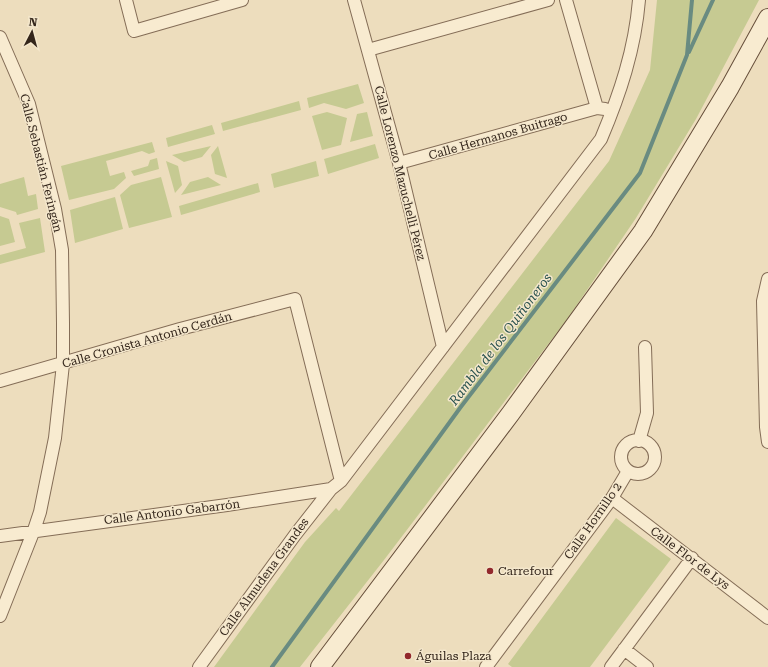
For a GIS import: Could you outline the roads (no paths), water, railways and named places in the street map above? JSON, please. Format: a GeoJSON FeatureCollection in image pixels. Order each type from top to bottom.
{"type":"FeatureCollection","features":[{"type":"Feature","properties":{"kind":"main road"},"geometry":{"type":"LineString","coordinates":[[320,667],[511,413],[643,230],[730,87],[768,18]]}},
{"type":"Feature","properties":{"kind":"street"},"geometry":{"type":"LineString","coordinates":[[126,0],[134,31],[242,0]]}},
{"type":"Feature","properties":{"kind":"street","name":"Calle Lorenzo Mazuchelli Pérez"},"geometry":{"type":"LineString","coordinates":[[354,0],[399,163],[443,347]]}},
{"type":"Feature","properties":{"kind":"street"},"geometry":{"type":"LineString","coordinates":[[368,50],[548,0]]}},
{"type":"Feature","properties":{"kind":"street"},"geometry":{"type":"LineString","coordinates":[[566,0],[597,108],[614,111]]}},
{"type":"Feature","properties":{"kind":"street","name":"Calle Almudena Grandes"},"geometry":{"type":"LineString","coordinates":[[199,667],[295,535],[336,485],[443,347],[601,139],[614,111],[628,65],[637,25],[639,0]]}},
{"type":"Feature","properties":{"kind":"street","name":"Calle Sebastián Feringán"},"geometry":{"type":"LineString","coordinates":[[0,37],[29,104],[55,209],[62,250],[63,364],[55,438],[34,530],[0,616]]}},
{"type":"Feature","properties":{"kind":"street","name":"Calle Hermanos Buitrago"},"geometry":{"type":"LineString","coordinates":[[399,163],[597,108]]}},
{"type":"Feature","properties":{"kind":"street"},"geometry":{"type":"LineString","coordinates":[[768,279],[763,301],[766,426],[768,442]]}},
{"type":"Feature","properties":{"kind":"street","name":"Calle Cronista Antonio Cerdán"},"geometry":{"type":"LineString","coordinates":[[0,382],[180,329],[295,299],[336,485]]}},
{"type":"Feature","properties":{"kind":"street"},"geometry":{"type":"LineString","coordinates":[[639,441],[647,413],[645,347]]}},
{"type":"Feature","properties":{"kind":"street"},"geometry":{"type":"LineString","coordinates":[[639,441],[649,445],[653,449],[655,460],[649,470],[639,474],[628,471],[622,462],[622,452],[628,443],[639,441]]}},
{"type":"Feature","properties":{"kind":"street","name":"Calle Hornillo 2"},"geometry":{"type":"LineString","coordinates":[[486,667],[612,498],[628,471]]}},
{"type":"Feature","properties":{"kind":"street","name":"Calle Antonio Gabarrón"},"geometry":{"type":"LineString","coordinates":[[0,536],[34,530],[227,505],[336,485]]}},
{"type":"Feature","properties":{"kind":"street","name":"Calle Flor de Lys"},"geometry":{"type":"LineString","coordinates":[[612,498],[692,558],[768,618]]}},
{"type":"Feature","properties":{"kind":"street"},"geometry":{"type":"LineString","coordinates":[[611,667],[692,558]]}},
{"type":"Feature","properties":{"kind":"street"},"geometry":{"type":"LineString","coordinates":[[624,649],[647,667]]}},
{"type":"Feature","properties":{"kind":"waterway","name":"Rambla de los Quiñoneros"},"geometry":{"type":"LineString","coordinates":[[272,667],[460,408],[640,173],[687,55],[692,0]]}},
{"type":"Feature","properties":{"kind":"waterway"},"geometry":{"type":"LineString","coordinates":[[689,52],[713,0]]}},
{"type":"Feature","properties":{"kind":"place","name":"Carrefour"},"geometry":{"type":"Point","coordinates":[490,571]}},
{"type":"Feature","properties":{"kind":"place","name":"Águilas Plaza"},"geometry":{"type":"Point","coordinates":[408,656]}}]}
